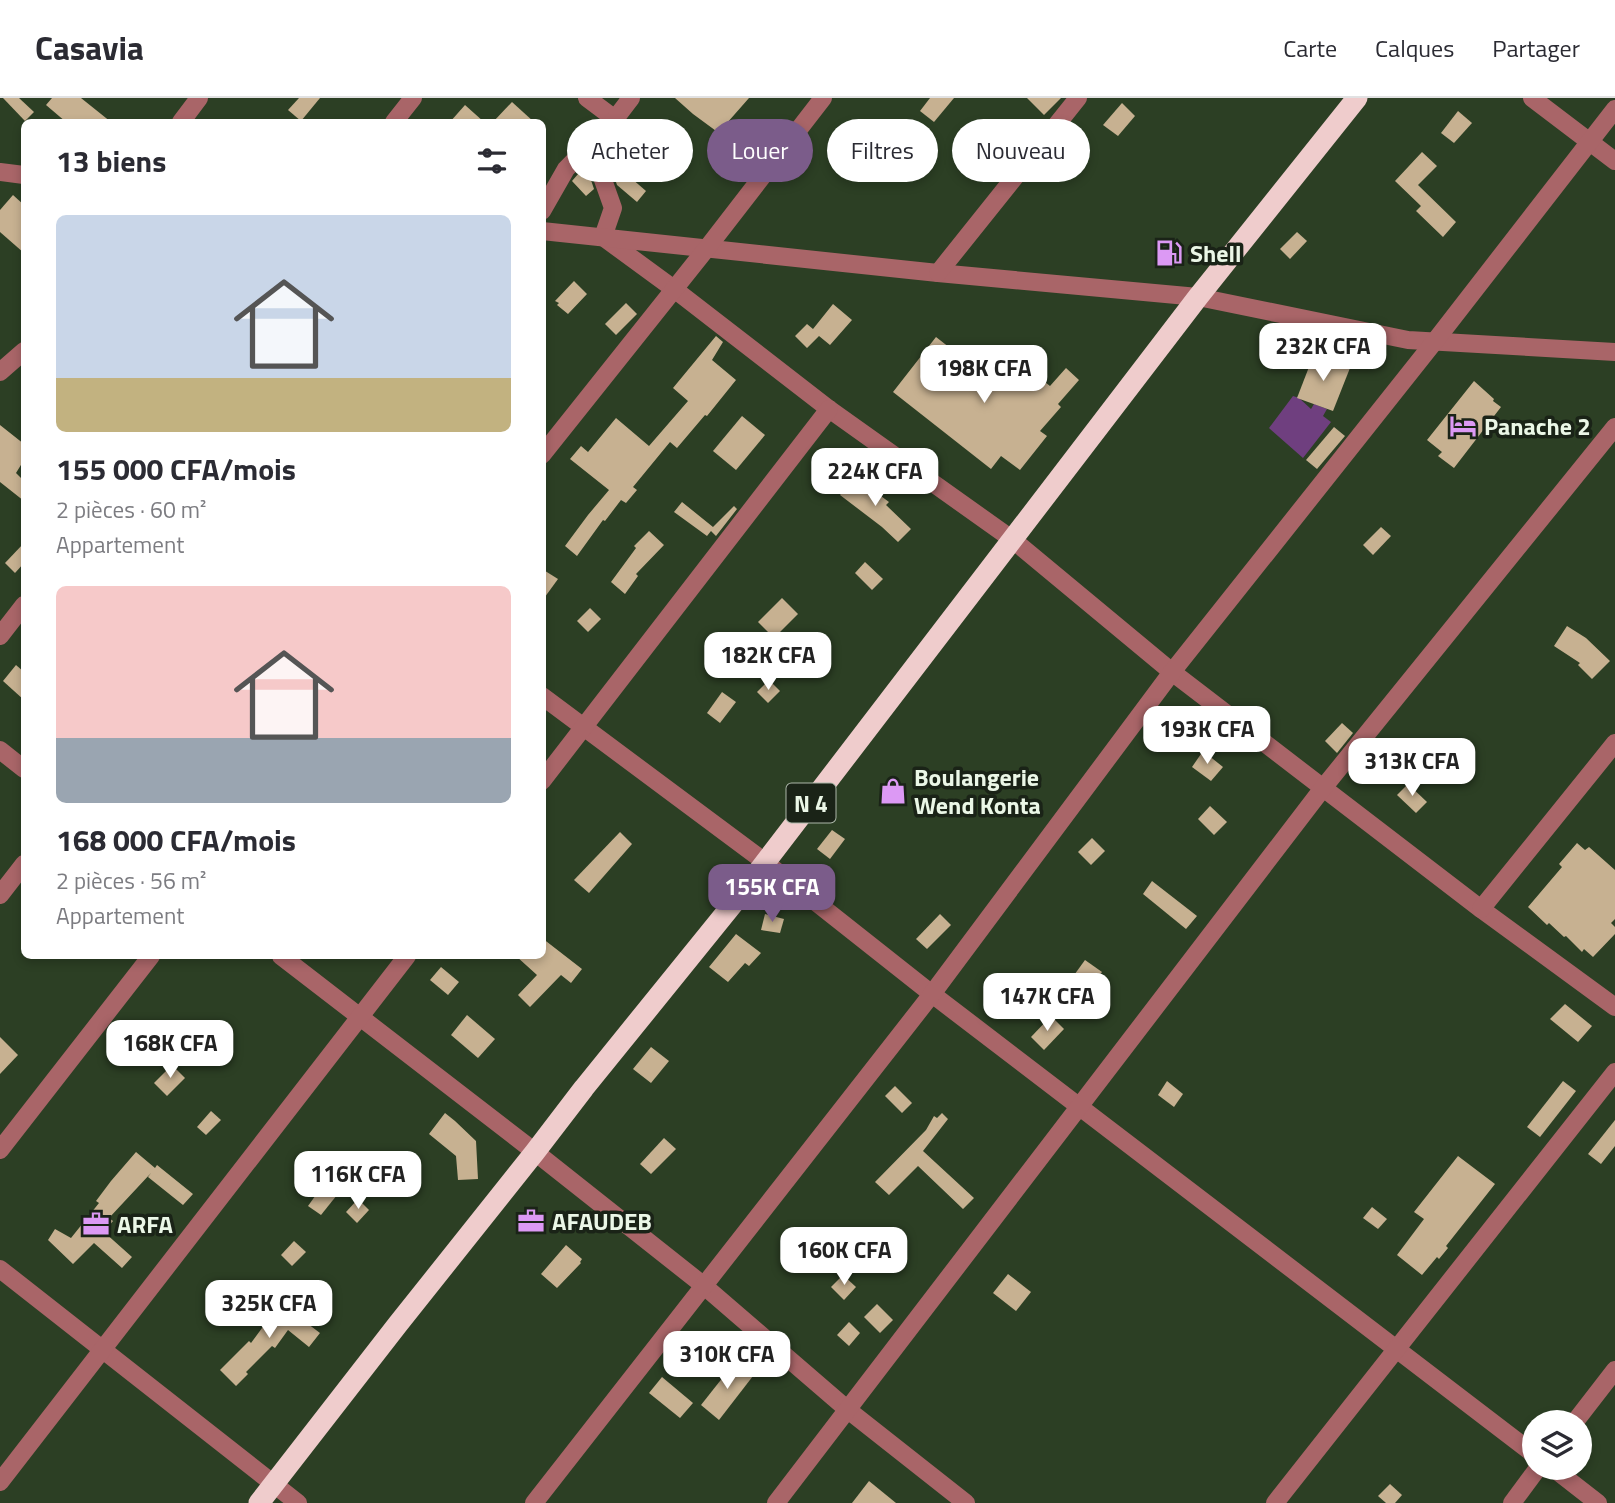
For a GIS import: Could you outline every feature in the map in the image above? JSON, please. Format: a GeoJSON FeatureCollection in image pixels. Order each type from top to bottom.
{"type":"FeatureCollection","features":[{"type":"Feature","properties":{"kind":"highway","name":"N 4"},"geometry":{"type":"LineString","coordinates":[[259,1503],[765,862],[1199,297],[1357,98]]}},
{"type":"Feature","properties":{"kind":"street"},"geometry":{"type":"LineString","coordinates":[[183,119],[199,98]]}},
{"type":"Feature","properties":{"kind":"street"},"geometry":{"type":"LineString","coordinates":[[396,119],[413,98]]}},
{"type":"Feature","properties":{"kind":"street"},"geometry":{"type":"LineString","coordinates":[[587,98],[615,119],[631,98]]}},
{"type":"Feature","properties":{"kind":"street"},"geometry":{"type":"LineString","coordinates":[[546,450],[823,98]]}},
{"type":"Feature","properties":{"kind":"street"},"geometry":{"type":"LineString","coordinates":[[938,273],[1078,98]]}},
{"type":"Feature","properties":{"kind":"street"},"geometry":{"type":"LineString","coordinates":[[1532,98],[1615,161]]}},
{"type":"Feature","properties":{"kind":"street"},"geometry":{"type":"LineString","coordinates":[[534,1503],[932,994],[1172,672],[1615,109]]}},
{"type":"Feature","properties":{"kind":"street"},"geometry":{"type":"LineString","coordinates":[[546,204],[567,168]]}},
{"type":"Feature","properties":{"kind":"street"},"geometry":{"type":"LineString","coordinates":[[0,172],[21,175]]}},
{"type":"Feature","properties":{"kind":"street"},"geometry":{"type":"LineString","coordinates":[[603,237],[613,208],[604,182]]}},
{"type":"Feature","properties":{"kind":"street"},"geometry":{"type":"LineString","coordinates":[[546,231],[938,273],[1199,297],[1408,340],[1615,352]]}},
{"type":"Feature","properties":{"kind":"street"},"geometry":{"type":"LineString","coordinates":[[603,237],[829,408],[1013,540],[1172,672],[1481,909],[1615,1007]]}},
{"type":"Feature","properties":{"kind":"street"},"geometry":{"type":"LineString","coordinates":[[0,372],[21,354]]}},
{"type":"Feature","properties":{"kind":"street"},"geometry":{"type":"LineString","coordinates":[[546,776],[829,408]]}},
{"type":"Feature","properties":{"kind":"street"},"geometry":{"type":"LineString","coordinates":[[776,1503],[1323,788],[1615,427]]}},
{"type":"Feature","properties":{"kind":"street"},"geometry":{"type":"LineString","coordinates":[[0,636],[21,609]]}},
{"type":"Feature","properties":{"kind":"street"},"geometry":{"type":"LineString","coordinates":[[546,699],[765,862],[932,994],[1522,1445]]}},
{"type":"Feature","properties":{"kind":"street"},"geometry":{"type":"LineString","coordinates":[[1481,909],[1615,743]]}},
{"type":"Feature","properties":{"kind":"street"},"geometry":{"type":"LineString","coordinates":[[0,750],[21,767]]}},
{"type":"Feature","properties":{"kind":"street"},"geometry":{"type":"LineString","coordinates":[[0,895],[21,868]]}},
{"type":"Feature","properties":{"kind":"street"},"geometry":{"type":"LineString","coordinates":[[0,1150],[149,959]]}},
{"type":"Feature","properties":{"kind":"street"},"geometry":{"type":"LineString","coordinates":[[285,959],[703,1285],[848,1410],[966,1503]]}},
{"type":"Feature","properties":{"kind":"street"},"geometry":{"type":"LineString","coordinates":[[0,1482],[405,959]]}},
{"type":"Feature","properties":{"kind":"street"},"geometry":{"type":"LineString","coordinates":[[1275,1503],[1615,1072]]}},
{"type":"Feature","properties":{"kind":"street"},"geometry":{"type":"LineString","coordinates":[[0,1269],[298,1503]]}},
{"type":"Feature","properties":{"kind":"street"},"geometry":{"type":"LineString","coordinates":[[1584,1410],[1615,1370]]}},
{"type":"Feature","properties":{"kind":"street"},"geometry":{"type":"LineString","coordinates":[[1512,1503],[1529,1480]]}},
{"type":"Feature","properties":{"kind":"street"},"geometry":{"type":"LineString","coordinates":[[1568,1480],[1598,1503]]}},
{"type":"Feature","properties":{"kind":"shaded area"},"geometry":{"type":"Polygon","coordinates":[[[1293,396],[1311,409],[1314,404],[1327,409],[1323,416],[1331,422],[1303,458],[1269,428],[1293,396]]]}},
{"type":"Feature","properties":{"kind":"building"},"geometry":{"type":"Polygon","coordinates":[[[3,98],[19,98],[34,112],[27,119],[23,119],[3,98]]]}},
{"type":"Feature","properties":{"kind":"building"},"geometry":{"type":"Polygon","coordinates":[[[52,98],[81,98],[107,119],[62,119],[46,105],[52,98]]]}},
{"type":"Feature","properties":{"kind":"building"},"geometry":{"type":"Polygon","coordinates":[[[299,98],[320,98],[303,119],[299,119],[288,110],[299,98]]]}},
{"type":"Feature","properties":{"kind":"building"},"geometry":{"type":"Polygon","coordinates":[[[675,98],[749,98],[731,119],[707,119],[707,124],[675,98]]]}},
{"type":"Feature","properties":{"kind":"building"},"geometry":{"type":"Polygon","coordinates":[[[930,98],[954,98],[936,119],[930,119],[920,111],[930,98]]]}},
{"type":"Feature","properties":{"kind":"building"},"geometry":{"type":"Polygon","coordinates":[[[1027,98],[1061,98],[1044,115],[1027,98]]]}},
{"type":"Feature","properties":{"kind":"building"},"geometry":{"type":"Polygon","coordinates":[[[512,102],[531,119],[496,119],[512,102]]]}},
{"type":"Feature","properties":{"kind":"building"},"geometry":{"type":"Polygon","coordinates":[[[1122,103],[1135,116],[1118,136],[1103,125],[1122,103]]]}},
{"type":"Feature","properties":{"kind":"building"},"geometry":{"type":"Polygon","coordinates":[[[465,105],[481,119],[453,119],[465,105]]]}},
{"type":"Feature","properties":{"kind":"building"},"geometry":{"type":"Polygon","coordinates":[[[1458,111],[1472,123],[1454,143],[1441,133],[1458,111]]]}},
{"type":"Feature","properties":{"kind":"building"},"geometry":{"type":"Polygon","coordinates":[[[1422,152],[1437,166],[1418,185],[1456,222],[1443,237],[1416,211],[1421,206],[1395,181],[1422,152]]]}},
{"type":"Feature","properties":{"kind":"building"},"geometry":{"type":"Polygon","coordinates":[[[573,182],[592,182],[594,189],[586,196],[573,182]]]}},
{"type":"Feature","properties":{"kind":"building"},"geometry":{"type":"Polygon","coordinates":[[[616,182],[636,182],[646,191],[637,202],[616,182]]]}},
{"type":"Feature","properties":{"kind":"building"},"geometry":{"type":"Polygon","coordinates":[[[13,195],[21,202],[21,250],[0,232],[0,210],[13,195]]]}},
{"type":"Feature","properties":{"kind":"building"},"geometry":{"type":"Polygon","coordinates":[[[1297,232],[1307,241],[1290,259],[1280,249],[1297,232]]]}},
{"type":"Feature","properties":{"kind":"building"},"geometry":{"type":"Polygon","coordinates":[[[574,281],[587,294],[568,314],[555,301],[574,281]]]}},
{"type":"Feature","properties":{"kind":"building"},"geometry":{"type":"Polygon","coordinates":[[[626,303],[637,314],[616,335],[605,324],[626,303]]]}},
{"type":"Feature","properties":{"kind":"building"},"geometry":{"type":"Polygon","coordinates":[[[833,304],[852,320],[830,345],[819,336],[807,348],[795,336],[807,324],[813,329],[833,304]]]}},
{"type":"Feature","properties":{"kind":"building"},"geometry":{"type":"Polygon","coordinates":[[[716,336],[723,342],[712,360],[736,380],[677,448],[670,442],[633,487],[637,490],[626,503],[621,500],[577,556],[565,546],[609,490],[570,459],[581,446],[588,452],[616,418],[649,446],[688,401],[673,388],[716,336]]]}},
{"type":"Feature","properties":{"kind":"building"},"geometry":{"type":"Polygon","coordinates":[[[936,337],[963,358],[958,365],[987,387],[1012,356],[1050,386],[1066,368],[1079,380],[1058,404],[1061,407],[1040,431],[1047,436],[1020,470],[1001,456],[991,469],[893,392],[936,337]]]}},
{"type":"Feature","properties":{"kind":"building"},"geometry":{"type":"Polygon","coordinates":[[[1314,354],[1350,368],[1333,411],[1297,398],[1314,354]]]}},
{"type":"Feature","properties":{"kind":"building","name":"Panache 2"},"geometry":{"type":"Polygon","coordinates":[[[1474,381],[1501,407],[1454,468],[1438,456],[1442,452],[1427,440],[1474,381]]]}},
{"type":"Feature","properties":{"kind":"building"},"geometry":{"type":"Polygon","coordinates":[[[742,416],[765,435],[736,470],[713,451],[742,416]]]}},
{"type":"Feature","properties":{"kind":"building"},"geometry":{"type":"Polygon","coordinates":[[[0,425],[21,442],[21,465],[16,473],[21,478],[21,499],[0,482],[0,425]]]}},
{"type":"Feature","properties":{"kind":"building"},"geometry":{"type":"Polygon","coordinates":[[[1334,427],[1345,436],[1317,469],[1306,460],[1334,427]]]}},
{"type":"Feature","properties":{"kind":"building"},"geometry":{"type":"Polygon","coordinates":[[[854,476],[889,502],[886,505],[911,529],[898,542],[840,495],[854,476]]]}},
{"type":"Feature","properties":{"kind":"building"},"geometry":{"type":"Polygon","coordinates":[[[682,502],[713,527],[734,506],[737,509],[716,536],[711,531],[707,536],[674,512],[682,502]]]}},
{"type":"Feature","properties":{"kind":"building"},"geometry":{"type":"Polygon","coordinates":[[[1381,527],[1391,536],[1373,555],[1363,545],[1381,527]]]}},
{"type":"Feature","properties":{"kind":"building"},"geometry":{"type":"Polygon","coordinates":[[[649,531],[664,545],[636,574],[638,576],[625,594],[611,582],[636,548],[634,546],[649,531]]]}},
{"type":"Feature","properties":{"kind":"building"},"geometry":{"type":"Polygon","coordinates":[[[21,546],[21,566],[15,573],[5,563],[21,546]]]}},
{"type":"Feature","properties":{"kind":"building"},"geometry":{"type":"Polygon","coordinates":[[[865,562],[883,579],[872,590],[855,573],[865,562]]]}},
{"type":"Feature","properties":{"kind":"building"},"geometry":{"type":"Polygon","coordinates":[[[546,572],[558,579],[546,596],[546,572]]]}},
{"type":"Feature","properties":{"kind":"building"},"geometry":{"type":"Polygon","coordinates":[[[782,598],[798,614],[774,638],[758,622],[782,598]]]}},
{"type":"Feature","properties":{"kind":"building"},"geometry":{"type":"Polygon","coordinates":[[[590,608],[601,619],[588,632],[577,621],[590,608]]]}},
{"type":"Feature","properties":{"kind":"building"},"geometry":{"type":"Polygon","coordinates":[[[1567,626],[1586,638],[1610,661],[1592,679],[1578,665],[1580,663],[1554,646],[1567,626]]]}},
{"type":"Feature","properties":{"kind":"building"},"geometry":{"type":"Polygon","coordinates":[[[16,665],[21,669],[21,697],[3,681],[16,665]]]}},
{"type":"Feature","properties":{"kind":"building"},"geometry":{"type":"Polygon","coordinates":[[[769,680],[780,691],[768,703],[757,692],[769,680]]]}},
{"type":"Feature","properties":{"kind":"building"},"geometry":{"type":"Polygon","coordinates":[[[722,692],[736,702],[720,723],[707,713],[722,692]]]}},
{"type":"Feature","properties":{"kind":"building"},"geometry":{"type":"Polygon","coordinates":[[[1342,723],[1353,733],[1337,753],[1325,741],[1342,723]]]}},
{"type":"Feature","properties":{"kind":"building"},"geometry":{"type":"Polygon","coordinates":[[[1203,751],[1223,767],[1211,781],[1192,767],[1203,751]]]}},
{"type":"Feature","properties":{"kind":"building"},"geometry":{"type":"Polygon","coordinates":[[[1408,784],[1427,802],[1416,813],[1397,795],[1408,784]]]}},
{"type":"Feature","properties":{"kind":"building"},"geometry":{"type":"Polygon","coordinates":[[[1210,806],[1227,822],[1214,835],[1198,819],[1210,806]]]}},
{"type":"Feature","properties":{"kind":"building"},"geometry":{"type":"Polygon","coordinates":[[[832,830],[845,839],[830,859],[817,849],[832,830]]]}},
{"type":"Feature","properties":{"kind":"building"},"geometry":{"type":"Polygon","coordinates":[[[620,832],[632,844],[589,893],[574,880],[620,832]]]}},
{"type":"Feature","properties":{"kind":"building"},"geometry":{"type":"Polygon","coordinates":[[[1092,838],[1105,851],[1091,865],[1078,852],[1092,838]]]}},
{"type":"Feature","properties":{"kind":"building"},"geometry":{"type":"Polygon","coordinates":[[[1577,843],[1585,850],[1589,847],[1615,870],[1615,919],[1611,923],[1615,927],[1615,934],[1593,957],[1584,949],[1582,952],[1528,907],[1562,867],[1559,864],[1577,843]]]}},
{"type":"Feature","properties":{"kind":"building"},"geometry":{"type":"Polygon","coordinates":[[[1152,881],[1197,916],[1186,929],[1143,894],[1152,881]]]}},
{"type":"Feature","properties":{"kind":"building"},"geometry":{"type":"Polygon","coordinates":[[[765,914],[784,919],[780,933],[761,930],[765,914]]]}},
{"type":"Feature","properties":{"kind":"building"},"geometry":{"type":"Polygon","coordinates":[[[940,914],[951,925],[927,949],[916,939],[940,914]]]}},
{"type":"Feature","properties":{"kind":"building"},"geometry":{"type":"Polygon","coordinates":[[[736,934],[761,953],[749,966],[745,963],[728,982],[709,967],[736,934]]]}},
{"type":"Feature","properties":{"kind":"building"},"geometry":{"type":"Polygon","coordinates":[[[546,941],[582,969],[571,983],[561,975],[530,1007],[518,995],[537,975],[519,959],[546,959],[546,941]]]}},
{"type":"Feature","properties":{"kind":"building"},"geometry":{"type":"Polygon","coordinates":[[[1085,960],[1102,972],[1075,1007],[1059,996],[1085,960]]]}},
{"type":"Feature","properties":{"kind":"building"},"geometry":{"type":"Polygon","coordinates":[[[441,967],[459,982],[448,995],[430,980],[441,967]]]}},
{"type":"Feature","properties":{"kind":"building"},"geometry":{"type":"Polygon","coordinates":[[[1565,1004],[1592,1026],[1578,1042],[1550,1019],[1565,1004]]]}},
{"type":"Feature","properties":{"kind":"building"},"geometry":{"type":"Polygon","coordinates":[[[467,1015],[495,1039],[478,1058],[451,1035],[467,1015]]]}},
{"type":"Feature","properties":{"kind":"building"},"geometry":{"type":"Polygon","coordinates":[[[1051,1016],[1064,1029],[1044,1050],[1031,1037],[1051,1016]]]}},
{"type":"Feature","properties":{"kind":"building"},"geometry":{"type":"Polygon","coordinates":[[[0,1037],[18,1055],[0,1074],[0,1037]]]}},
{"type":"Feature","properties":{"kind":"building"},"geometry":{"type":"Polygon","coordinates":[[[651,1047],[669,1061],[651,1083],[633,1069],[651,1047]]]}},
{"type":"Feature","properties":{"kind":"building"},"geometry":{"type":"Polygon","coordinates":[[[172,1065],[185,1078],[167,1096],[154,1083],[172,1065]]]}},
{"type":"Feature","properties":{"kind":"building"},"geometry":{"type":"Polygon","coordinates":[[[1167,1081],[1183,1094],[1174,1107],[1158,1095],[1167,1081]]]}},
{"type":"Feature","properties":{"kind":"building"},"geometry":{"type":"Polygon","coordinates":[[[1563,1081],[1576,1091],[1540,1137],[1527,1127],[1563,1081]]]}},
{"type":"Feature","properties":{"kind":"building"},"geometry":{"type":"Polygon","coordinates":[[[895,1086],[912,1103],[902,1113],[885,1096],[895,1086]]]}},
{"type":"Feature","properties":{"kind":"building"},"geometry":{"type":"Polygon","coordinates":[[[211,1111],[221,1120],[206,1135],[197,1127],[211,1111]]]}},
{"type":"Feature","properties":{"kind":"building"},"geometry":{"type":"Polygon","coordinates":[[[445,1113],[476,1141],[478,1179],[458,1180],[456,1156],[429,1134],[445,1113]]]}},
{"type":"Feature","properties":{"kind":"building"},"geometry":{"type":"Polygon","coordinates":[[[942,1113],[948,1119],[923,1151],[974,1198],[963,1209],[918,1166],[889,1195],[875,1182],[926,1130],[934,1116],[937,1118],[942,1113]]]}},
{"type":"Feature","properties":{"kind":"building"},"geometry":{"type":"Polygon","coordinates":[[[1615,1120],[1615,1146],[1601,1164],[1588,1154],[1615,1120]]]}},
{"type":"Feature","properties":{"kind":"building"},"geometry":{"type":"Polygon","coordinates":[[[664,1138],[676,1149],[651,1174],[640,1164],[664,1138]]]}},
{"type":"Feature","properties":{"kind":"building"},"geometry":{"type":"Polygon","coordinates":[[[136,1152],[193,1194],[183,1205],[148,1177],[151,1173],[109,1218],[113,1221],[104,1232],[132,1257],[122,1268],[94,1243],[73,1264],[48,1240],[55,1229],[71,1238],[99,1203],[96,1201],[111,1181],[136,1152]]]}},
{"type":"Feature","properties":{"kind":"building"},"geometry":{"type":"Polygon","coordinates":[[[1458,1156],[1495,1184],[1446,1246],[1448,1248],[1422,1275],[1397,1255],[1424,1219],[1414,1212],[1458,1156]]]}},
{"type":"Feature","properties":{"kind":"building"},"geometry":{"type":"Polygon","coordinates":[[[323,1185],[337,1195],[321,1215],[308,1206],[323,1185]]]}},
{"type":"Feature","properties":{"kind":"building"},"geometry":{"type":"Polygon","coordinates":[[[358,1199],[369,1210],[357,1223],[346,1212],[358,1199]]]}},
{"type":"Feature","properties":{"kind":"building"},"geometry":{"type":"Polygon","coordinates":[[[1372,1207],[1387,1219],[1378,1229],[1363,1218],[1372,1207]]]}},
{"type":"Feature","properties":{"kind":"building"},"geometry":{"type":"Polygon","coordinates":[[[294,1241],[306,1252],[292,1266],[281,1255],[294,1241]]]}},
{"type":"Feature","properties":{"kind":"building"},"geometry":{"type":"Polygon","coordinates":[[[566,1245],[582,1259],[557,1288],[541,1274],[566,1245]]]}},
{"type":"Feature","properties":{"kind":"building"},"geometry":{"type":"Polygon","coordinates":[[[1008,1274],[1031,1292],[1016,1311],[993,1293],[1008,1274]]]}},
{"type":"Feature","properties":{"kind":"building"},"geometry":{"type":"Polygon","coordinates":[[[843,1275],[856,1287],[844,1300],[831,1287],[843,1275]]]}},
{"type":"Feature","properties":{"kind":"building"},"geometry":{"type":"Polygon","coordinates":[[[275,1299],[320,1333],[309,1347],[288,1330],[275,1348],[272,1346],[236,1386],[220,1370],[249,1341],[251,1343],[270,1317],[265,1313],[275,1299]]]}},
{"type":"Feature","properties":{"kind":"building"},"geometry":{"type":"Polygon","coordinates":[[[877,1304],[893,1320],[880,1333],[864,1317],[877,1304]]]}},
{"type":"Feature","properties":{"kind":"building"},"geometry":{"type":"Polygon","coordinates":[[[849,1322],[860,1333],[849,1346],[837,1335],[849,1322]]]}},
{"type":"Feature","properties":{"kind":"building"},"geometry":{"type":"Polygon","coordinates":[[[735,1362],[753,1376],[719,1420],[701,1405],[735,1362]]]}},
{"type":"Feature","properties":{"kind":"building"},"geometry":{"type":"Polygon","coordinates":[[[662,1377],[693,1403],[680,1418],[649,1393],[662,1377]]]}},
{"type":"Feature","properties":{"kind":"building"},"geometry":{"type":"Polygon","coordinates":[[[869,1481],[896,1503],[852,1503],[869,1481]]]}},
{"type":"Feature","properties":{"kind":"building"},"geometry":{"type":"Polygon","coordinates":[[[1390,1484],[1402,1495],[1395,1503],[1386,1503],[1378,1496],[1390,1484]]]}},
{"type":"Feature","properties":{"kind":"place","name":"Shell"},"geometry":{"type":"Point","coordinates":[1169,253]}},
{"type":"Feature","properties":{"kind":"place","name":"Panache 2"},"geometry":{"type":"Point","coordinates":[1463,426]}},
{"type":"Feature","properties":{"kind":"place","name":"Boulangerie Wend Konta"},"geometry":{"type":"Point","coordinates":[893,791]}},
{"type":"Feature","properties":{"kind":"place","name":"AFAUDEB"},"geometry":{"type":"Point","coordinates":[531,1221]}},
{"type":"Feature","properties":{"kind":"place","name":"ARFA"},"geometry":{"type":"Point","coordinates":[96,1224]}}]}
